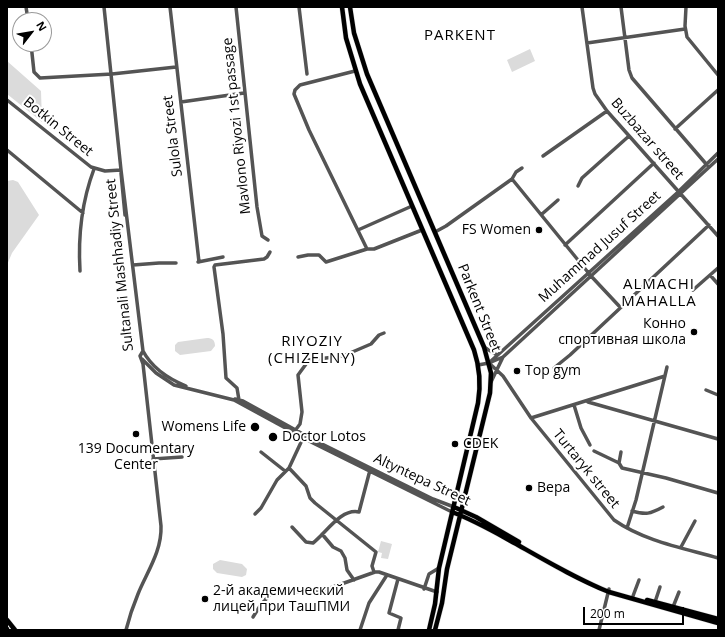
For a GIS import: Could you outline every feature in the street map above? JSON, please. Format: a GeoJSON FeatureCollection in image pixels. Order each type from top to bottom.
{"type":"FeatureCollection","features":[{"type":"Feature","properties":{"kind":"main road","name":"Parkent Street"},"geometry":{"type":"LineString","coordinates":[[342,7],[346,38],[355,71],[474,351],[478,365],[480,388],[478,403],[439,568],[437,592],[429,630]]}},
{"type":"Feature","properties":{"kind":"main road","name":"Parkent Street"},"geometry":{"type":"LineString","coordinates":[[350,7],[354,34],[366,74],[484,347],[489,363],[491,382],[490,393],[462,513],[447,569],[436,630]]}},
{"type":"Feature","properties":{"kind":"main road","name":"Altyntepa Street"},"geometry":{"type":"LineString","coordinates":[[453,509],[520,544],[566,571],[609,590]]}},
{"type":"Feature","properties":{"kind":"main road"},"geometry":{"type":"LineString","coordinates":[[609,590],[657,603],[718,623]]}},
{"type":"Feature","properties":{"kind":"main road"},"geometry":{"type":"LineString","coordinates":[[609,590],[718,619]]}},
{"type":"Feature","properties":{"kind":"main road"},"geometry":{"type":"LineString","coordinates":[[7,621],[14,630]]}},
{"type":"Feature","properties":{"kind":"street","name":"Sultаnali Mashhadiy Street"},"geometry":{"type":"LineString","coordinates":[[104,7],[121,170],[143,351]]}},
{"type":"Feature","properties":{"kind":"street","name":"Sulola Street"},"geometry":{"type":"LineString","coordinates":[[170,7],[198,262],[223,257]]}},
{"type":"Feature","properties":{"kind":"street","name":"Mavlono Riyozi 1st passage"},"geometry":{"type":"LineString","coordinates":[[236,7],[244,93],[261,231],[262,236],[268,240]]}},
{"type":"Feature","properties":{"kind":"street"},"geometry":{"type":"LineString","coordinates":[[299,7],[307,74]]}},
{"type":"Feature","properties":{"kind":"street","name":"Buzbazar street"},"geometry":{"type":"LineString","coordinates":[[582,7],[594,91],[607,111],[718,236]]}},
{"type":"Feature","properties":{"kind":"street"},"geometry":{"type":"LineString","coordinates":[[621,7],[629,70],[632,78],[707,165]]}},
{"type":"Feature","properties":{"kind":"street"},"geometry":{"type":"LineString","coordinates":[[686,7],[685,29],[688,39],[718,74]]}},
{"type":"Feature","properties":{"kind":"street"},"geometry":{"type":"LineString","coordinates":[[587,43],[685,29]]}},
{"type":"Feature","properties":{"kind":"street"},"geometry":{"type":"LineString","coordinates":[[32,52],[34,72],[40,78],[112,74],[176,66]]}},
{"type":"Feature","properties":{"kind":"street"},"geometry":{"type":"LineString","coordinates":[[355,71],[300,85],[296,88],[294,94],[312,136],[367,249]]}},
{"type":"Feature","properties":{"kind":"street"},"geometry":{"type":"LineString","coordinates":[[676,129],[718,90]]}},
{"type":"Feature","properties":{"kind":"street"},"geometry":{"type":"LineString","coordinates":[[181,102],[244,93]]}},
{"type":"Feature","properties":{"kind":"street","name":"Botkin Street"},"geometry":{"type":"LineString","coordinates":[[7,100],[94,169],[105,171],[121,170]]}},
{"type":"Feature","properties":{"kind":"street"},"geometry":{"type":"LineString","coordinates":[[543,156],[607,111]]}},
{"type":"Feature","properties":{"kind":"street"},"geometry":{"type":"LineString","coordinates":[[578,186],[582,178],[629,136]]}},
{"type":"Feature","properties":{"kind":"street"},"geometry":{"type":"LineString","coordinates":[[7,150],[83,213]]}},
{"type":"Feature","properties":{"kind":"street","name":"Muhammad Jusuf Street"},"geometry":{"type":"LineString","coordinates":[[489,363],[680,193],[718,153]]}},
{"type":"Feature","properties":{"kind":"street","name":"Muhammad Jusuf Street"},"geometry":{"type":"LineString","coordinates":[[707,165],[718,159]]}},
{"type":"Feature","properties":{"kind":"street"},"geometry":{"type":"LineString","coordinates":[[565,245],[654,163]]}},
{"type":"Feature","properties":{"kind":"street"},"geometry":{"type":"LineString","coordinates":[[434,232],[446,226],[512,179],[516,172],[522,168]]}},
{"type":"Feature","properties":{"kind":"street"},"geometry":{"type":"LineString","coordinates":[[80,271],[80,240],[83,213],[89,183],[94,169]]}},
{"type":"Feature","properties":{"kind":"street"},"geometry":{"type":"LineString","coordinates":[[512,179],[542,214],[589,274],[620,307]]}},
{"type":"Feature","properties":{"kind":"street"},"geometry":{"type":"LineString","coordinates":[[542,214],[558,200]]}},
{"type":"Feature","properties":{"kind":"street"},"geometry":{"type":"LineString","coordinates":[[358,230],[412,206]]}},
{"type":"Feature","properties":{"kind":"street"},"geometry":{"type":"LineString","coordinates":[[554,368],[570,355],[708,225]]}},
{"type":"Feature","properties":{"kind":"street"},"geometry":{"type":"LineString","coordinates":[[298,257],[318,255],[326,262],[367,249],[374,249],[422,230]]}},
{"type":"Feature","properties":{"kind":"street"},"geometry":{"type":"LineString","coordinates":[[237,400],[238,388],[226,378],[223,334],[214,266],[264,259],[270,252]]}},
{"type":"Feature","properties":{"kind":"street"},"geometry":{"type":"LineString","coordinates":[[133,266],[176,263]]}},
{"type":"Feature","properties":{"kind":"street","name":"Sultаnali Mashhadiy Street"},"geometry":{"type":"LineString","coordinates":[[126,630],[137,595],[157,553],[161,535],[161,519],[143,364],[140,356],[143,356],[141,352],[133,266]]}},
{"type":"Feature","properties":{"kind":"street"},"geometry":{"type":"LineString","coordinates":[[693,290],[718,268]]}},
{"type":"Feature","properties":{"kind":"street","name":"Muhammad Jusuf Street"},"geometry":{"type":"LineString","coordinates":[[491,382],[503,358],[589,274]]}},
{"type":"Feature","properties":{"kind":"street"},"geometry":{"type":"LineString","coordinates":[[710,275],[718,284]]}},
{"type":"Feature","properties":{"kind":"street"},"geometry":{"type":"LineString","coordinates":[[295,432],[300,424],[302,412],[298,375],[309,360],[343,356],[371,344],[379,335],[384,333]]}},
{"type":"Feature","properties":{"kind":"street"},"geometry":{"type":"LineString","coordinates":[[484,347],[497,355]]}},
{"type":"Feature","properties":{"kind":"street"},"geometry":{"type":"LineString","coordinates":[[140,356],[143,351]]}},
{"type":"Feature","properties":{"kind":"street","name":"Altyntepa Street"},"geometry":{"type":"LineString","coordinates":[[143,351],[153,364],[172,380],[219,396]]}},
{"type":"Feature","properties":{"kind":"street","name":"Altyntepa Street"},"geometry":{"type":"LineString","coordinates":[[140,356],[166,381],[182,387],[237,400],[295,432],[370,470]]}},
{"type":"Feature","properties":{"kind":"street","name":"Muhammad Jusuf Street"},"geometry":{"type":"LineString","coordinates":[[489,363],[503,358]]}},
{"type":"Feature","properties":{"kind":"street"},"geometry":{"type":"LineString","coordinates":[[478,365],[489,363]]}},
{"type":"Feature","properties":{"kind":"street","name":"Turtaryk street"},"geometry":{"type":"LineString","coordinates":[[489,363],[503,376],[531,418],[614,520],[627,528],[653,539],[718,558]]}},
{"type":"Feature","properties":{"kind":"street"},"geometry":{"type":"LineString","coordinates":[[627,528],[655,421],[667,367]]}},
{"type":"Feature","properties":{"kind":"street"},"geometry":{"type":"LineString","coordinates":[[531,418],[587,402],[665,376]]}},
{"type":"Feature","properties":{"kind":"street"},"geometry":{"type":"LineString","coordinates":[[706,390],[718,395]]}},
{"type":"Feature","properties":{"kind":"street"},"geometry":{"type":"LineString","coordinates":[[587,402],[718,439]]}},
{"type":"Feature","properties":{"kind":"street"},"geometry":{"type":"LineString","coordinates":[[574,405],[590,445]]}},
{"type":"Feature","properties":{"kind":"street","name":"Altyntepa Street"},"geometry":{"type":"LineString","coordinates":[[295,432],[303,438],[453,509]]}},
{"type":"Feature","properties":{"kind":"street"},"geometry":{"type":"LineString","coordinates":[[255,514],[262,508],[277,480],[289,468],[303,438]]}},
{"type":"Feature","properties":{"kind":"street"},"geometry":{"type":"LineString","coordinates":[[261,452],[285,471]]}},
{"type":"Feature","properties":{"kind":"street"},"geometry":{"type":"LineString","coordinates":[[594,452],[619,463],[622,468],[718,493]]}},
{"type":"Feature","properties":{"kind":"street"},"geometry":{"type":"LineString","coordinates":[[619,463],[621,452]]}},
{"type":"Feature","properties":{"kind":"street"},"geometry":{"type":"LineString","coordinates":[[153,459],[182,457]]}},
{"type":"Feature","properties":{"kind":"street"},"geometry":{"type":"LineString","coordinates":[[289,468],[306,486],[310,498],[314,503],[376,552],[372,566],[374,572]]}},
{"type":"Feature","properties":{"kind":"street"},"geometry":{"type":"LineString","coordinates":[[292,527],[306,542],[310,544],[314,543],[320,538],[322,534],[346,513],[354,510],[359,512],[370,470]]}},
{"type":"Feature","properties":{"kind":"street"},"geometry":{"type":"LineString","coordinates":[[632,511],[647,514],[663,507]]}},
{"type":"Feature","properties":{"kind":"street"},"geometry":{"type":"LineString","coordinates":[[681,547],[695,521]]}},
{"type":"Feature","properties":{"kind":"street"},"geometry":{"type":"LineString","coordinates":[[322,534],[333,547],[341,551],[345,558],[347,570],[354,580]]}},
{"type":"Feature","properties":{"kind":"street"},"geometry":{"type":"LineString","coordinates":[[424,589],[429,574],[439,568]]}},
{"type":"Feature","properties":{"kind":"street"},"geometry":{"type":"LineString","coordinates":[[253,617],[273,591],[319,592],[374,572],[379,572],[424,589],[437,592]]}},
{"type":"Feature","properties":{"kind":"street"},"geometry":{"type":"LineString","coordinates":[[360,630],[369,604],[387,575]]}},
{"type":"Feature","properties":{"kind":"street"},"geometry":{"type":"LineString","coordinates":[[398,580],[389,613],[401,618],[398,630]]}},
{"type":"Feature","properties":{"kind":"street"},"geometry":{"type":"LineString","coordinates":[[633,596],[639,580]]}},
{"type":"Feature","properties":{"kind":"street"},"geometry":{"type":"LineString","coordinates":[[657,603],[660,587]]}},
{"type":"Feature","properties":{"kind":"street"},"geometry":{"type":"LineString","coordinates":[[600,630],[609,590]]}},
{"type":"Feature","properties":{"kind":"street"},"geometry":{"type":"LineString","coordinates":[[673,607],[679,592]]}},
{"type":"Feature","properties":{"kind":"shaded area"},"geometry":{"type":"Polygon","coordinates":[[[530,49],[535,61],[512,72],[507,60],[530,49]]]}},
{"type":"Feature","properties":{"kind":"shaded area"},"geometry":{"type":"Polygon","coordinates":[[[7,61],[41,91],[42,122],[7,94],[7,61]]]}},
{"type":"Feature","properties":{"kind":"shaded area"},"geometry":{"type":"Polygon","coordinates":[[[13,180],[18,182],[39,215],[12,253],[7,265],[7,181],[13,180]]]}},
{"type":"Feature","properties":{"kind":"shaded area"},"geometry":{"type":"Polygon","coordinates":[[[207,338],[214,341],[215,346],[211,351],[180,355],[175,351],[175,345],[178,342],[207,338]]]}},
{"type":"Feature","properties":{"kind":"shaded area"},"geometry":{"type":"Polygon","coordinates":[[[381,541],[392,544],[388,559],[381,558],[382,553],[378,552],[381,541]]]}},
{"type":"Feature","properties":{"kind":"shaded area"},"geometry":{"type":"Polygon","coordinates":[[[220,560],[242,564],[247,569],[246,575],[242,577],[217,573],[213,569],[213,564],[220,560]]]}},
{"type":"Feature","properties":{"kind":"place","name":"FS Women"},"geometry":{"type":"Point","coordinates":[539,230]}},
{"type":"Feature","properties":{"kind":"place","name":"Конно спортивная школа"},"geometry":{"type":"Point","coordinates":[694,332]}},
{"type":"Feature","properties":{"kind":"place","name":"Top gym"},"geometry":{"type":"Point","coordinates":[517,371]}},
{"type":"Feature","properties":{"kind":"place","name":"Womens Life"},"geometry":{"type":"Point","coordinates":[255,427]}},
{"type":"Feature","properties":{"kind":"place","name":"139 Documentary Center"},"geometry":{"type":"Point","coordinates":[136,434]}},
{"type":"Feature","properties":{"kind":"place","name":"Doctor Lotos"},"geometry":{"type":"Point","coordinates":[273,437]}},
{"type":"Feature","properties":{"kind":"place","name":"CDEK"},"geometry":{"type":"Point","coordinates":[455,444]}},
{"type":"Feature","properties":{"kind":"place","name":"Вера"},"geometry":{"type":"Point","coordinates":[529,488]}},
{"type":"Feature","properties":{"kind":"place","name":"2-й академический лицей при ТашПМИ"},"geometry":{"type":"Point","coordinates":[205,599]}},
{"type":"Feature","properties":{"kind":"district","name":"PARKENT"},"geometry":{"type":"Point","coordinates":[460,36]}},
{"type":"Feature","properties":{"kind":"district","name":"ALMACHI MAHALLA"},"geometry":{"type":"Point","coordinates":[659,294]}},
{"type":"Feature","properties":{"kind":"district","name":"RIYOZIY (CHIZELNY)"},"geometry":{"type":"Point","coordinates":[312,350]}}]}
